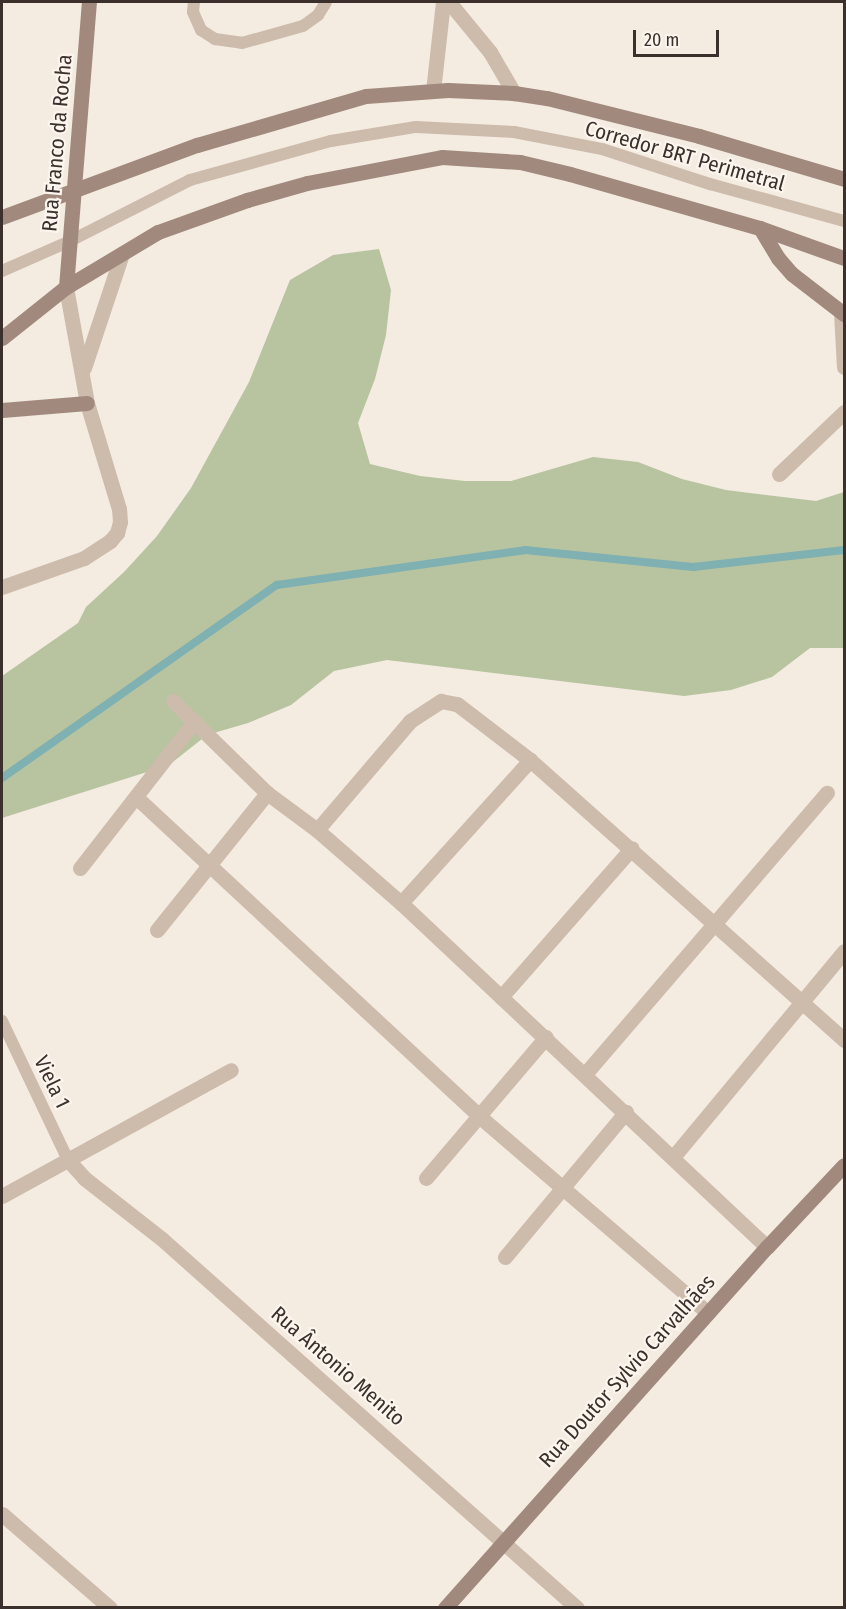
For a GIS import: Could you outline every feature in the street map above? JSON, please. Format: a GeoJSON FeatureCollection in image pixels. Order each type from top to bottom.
{"type":"FeatureCollection","features":[{"type":"Feature","properties":{"kind":"street","name":"Rua Franco da Rocha"},"geometry":{"type":"LineString","coordinates":[[66,287],[89,2]]}},
{"type":"Feature","properties":{"kind":"street"},"geometry":{"type":"LineString","coordinates":[[433,91],[443,2]]}},
{"type":"Feature","properties":{"kind":"street"},"geometry":{"type":"LineString","coordinates":[[449,2],[490,52],[514,93]]}},
{"type":"Feature","properties":{"kind":"street"},"geometry":{"type":"LineString","coordinates":[[2,217],[197,145],[366,96],[433,91],[514,93],[699,136],[844,179]]}},
{"type":"Feature","properties":{"kind":"street"},"geometry":{"type":"LineString","coordinates":[[2,338],[66,287],[158,232],[246,200],[307,183],[442,157],[520,162],[760,228],[844,258]]}},
{"type":"Feature","properties":{"kind":"street"},"geometry":{"type":"LineString","coordinates":[[760,228],[778,258],[792,274],[843,313],[844,367]]}},
{"type":"Feature","properties":{"kind":"street"},"geometry":{"type":"LineString","coordinates":[[82,373],[93,333],[122,254]]}},
{"type":"Feature","properties":{"kind":"street"},"geometry":{"type":"LineString","coordinates":[[2,587],[84,558],[117,533],[119,509],[87,402],[66,287]]}},
{"type":"Feature","properties":{"kind":"street"},"geometry":{"type":"LineString","coordinates":[[2,410],[87,402]]}},
{"type":"Feature","properties":{"kind":"street"},"geometry":{"type":"LineString","coordinates":[[779,474],[844,412]]}},
{"type":"Feature","properties":{"kind":"street"},"geometry":{"type":"LineString","coordinates":[[173,701],[267,793],[317,830],[401,903],[674,1156],[767,1247]]}},
{"type":"Feature","properties":{"kind":"street"},"geometry":{"type":"LineString","coordinates":[[317,830],[410,721],[441,701],[457,704],[477,717],[530,760],[632,848],[712,923],[844,1040]]}},
{"type":"Feature","properties":{"kind":"street"},"geometry":{"type":"LineString","coordinates":[[80,868],[193,723]]}},
{"type":"Feature","properties":{"kind":"street"},"geometry":{"type":"LineString","coordinates":[[401,903],[530,760]]}},
{"type":"Feature","properties":{"kind":"street"},"geometry":{"type":"LineString","coordinates":[[157,930],[267,793]]}},
{"type":"Feature","properties":{"kind":"street"},"geometry":{"type":"LineString","coordinates":[[585,1074],[712,923],[827,793]]}},
{"type":"Feature","properties":{"kind":"street"},"geometry":{"type":"LineString","coordinates":[[136,797],[479,1116],[708,1312]]}},
{"type":"Feature","properties":{"kind":"street"},"geometry":{"type":"LineString","coordinates":[[501,997],[632,848]]}},
{"type":"Feature","properties":{"kind":"street"},"geometry":{"type":"LineString","coordinates":[[674,1156],[844,951]]}},
{"type":"Feature","properties":{"kind":"street"},"geometry":{"type":"LineString","coordinates":[[426,1178],[546,1037]]}},
{"type":"Feature","properties":{"kind":"street"},"geometry":{"type":"LineString","coordinates":[[2,1196],[231,1070]]}},
{"type":"Feature","properties":{"kind":"street"},"geometry":{"type":"LineString","coordinates":[[505,1257],[626,1112]]}},
{"type":"Feature","properties":{"kind":"street","name":"Rua Ântonio Menito"},"geometry":{"type":"LineString","coordinates":[[68,1160],[84,1178],[163,1240],[577,1608]]}},
{"type":"Feature","properties":{"kind":"street","name":"Rua Doutor Sylvio Carvalhães"},"geometry":{"type":"LineString","coordinates":[[445,1608],[503,1540],[708,1312],[844,1165]]}},
{"type":"Feature","properties":{"kind":"street"},"geometry":{"type":"LineString","coordinates":[[2,1514],[110,1608]]}},
{"type":"Feature","properties":{"kind":"lane"},"geometry":{"type":"LineString","coordinates":[[194,2],[193,12],[201,30],[215,39],[242,43],[303,26],[318,15],[326,2]]}},
{"type":"Feature","properties":{"kind":"lane","name":"Corredor BRT Perimetral"},"geometry":{"type":"LineString","coordinates":[[2,271],[70,241],[190,180],[331,141],[417,128],[514,132],[602,149],[710,184],[844,221]]}},
{"type":"Feature","properties":{"kind":"lane","name":"Viela 1"},"geometry":{"type":"LineString","coordinates":[[2,1021],[68,1160]]}},
{"type":"Feature","properties":{"kind":"green space"},"geometry":{"type":"Polygon","coordinates":[[[379,249],[391,290],[386,335],[375,379],[358,423],[370,464],[420,476],[465,481],[511,481],[593,457],[638,462],[682,479],[726,490],[816,501],[844,492],[844,648],[810,648],[772,677],[731,690],[684,696],[387,660],[334,671],[291,705],[248,723],[207,735],[169,765],[2,818],[2,676],[78,623],[86,607],[124,572],[157,536],[191,488],[249,382],[290,280],[333,255],[379,249]]]}},
{"type":"Feature","properties":{"kind":"waterway"},"geometry":{"type":"LineString","coordinates":[[2,778],[277,585],[525,550],[693,567],[844,550]]}}]}
